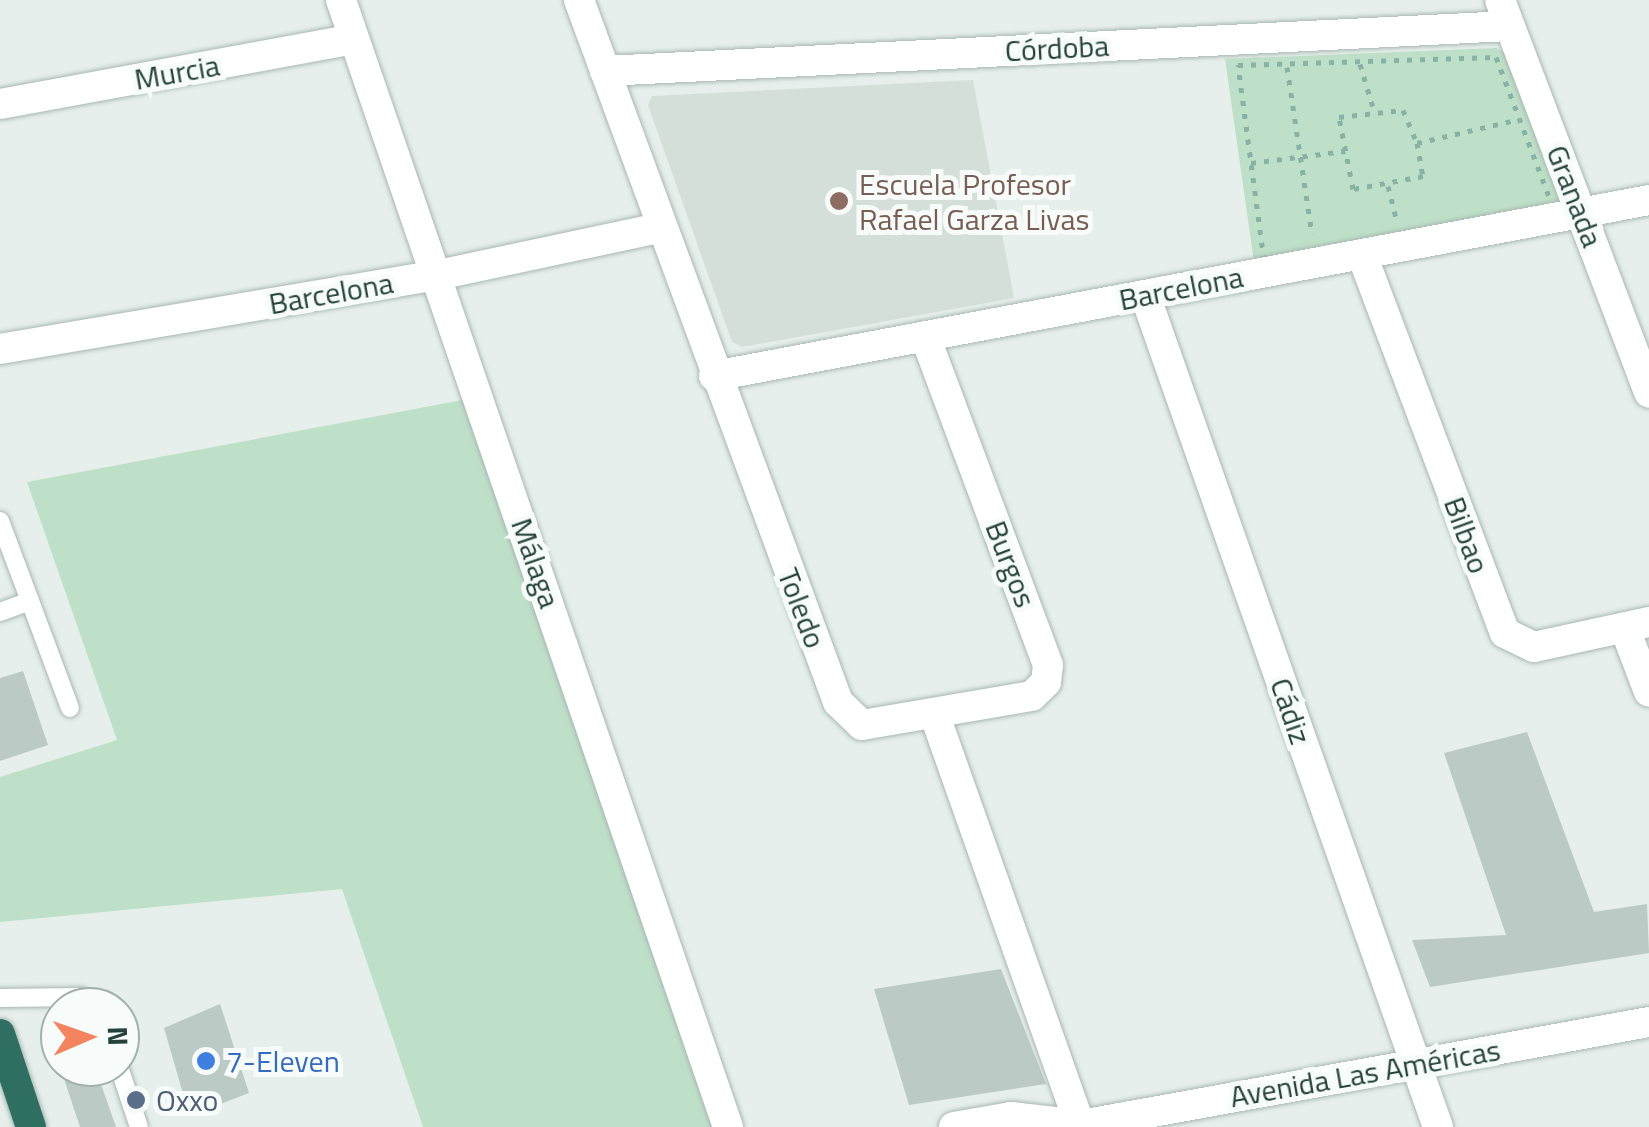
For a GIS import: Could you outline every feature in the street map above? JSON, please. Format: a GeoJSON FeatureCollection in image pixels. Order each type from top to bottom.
{"type":"FeatureCollection","features":[{"type":"Feature","properties":{"kind":"highway"},"geometry":{"type":"LineString","coordinates":[[0,1034],[30,1127]]}},
{"type":"Feature","properties":{"kind":"street","name":"Málaga"},"geometry":{"type":"LineString","coordinates":[[341,0],[728,1127]]}},
{"type":"Feature","properties":{"kind":"street","name":"Toledo"},"geometry":{"type":"LineString","coordinates":[[578,0],[714,376],[838,702],[862,724],[934,713]]}},
{"type":"Feature","properties":{"kind":"street","name":"Córdoba"},"geometry":{"type":"LineString","coordinates":[[605,71],[1504,13]]}},
{"type":"Feature","properties":{"kind":"street","name":"Granada"},"geometry":{"type":"LineString","coordinates":[[1504,13],[1649,393]]}},
{"type":"Feature","properties":{"kind":"street","name":"Murcia"},"geometry":{"type":"LineString","coordinates":[[0,104],[353,39]]}},
{"type":"Feature","properties":{"kind":"street","name":"Barcelona"},"geometry":{"type":"LineString","coordinates":[[714,376],[1649,200]]}},
{"type":"Feature","properties":{"kind":"street","name":"Barcelona"},"geometry":{"type":"LineString","coordinates":[[0,349],[438,274],[660,228]]}},
{"type":"Feature","properties":{"kind":"street","name":"Bilbao"},"geometry":{"type":"LineString","coordinates":[[1362,255],[1505,633],[1534,647],[1637,626],[1649,692]]}},
{"type":"Feature","properties":{"kind":"street","name":"Cádiz"},"geometry":{"type":"LineString","coordinates":[[1146,295],[1438,1127]]}},
{"type":"Feature","properties":{"kind":"street","name":"Burgos"},"geometry":{"type":"LineString","coordinates":[[924,336],[1048,665],[1046,682],[1032,696],[934,713]]}},
{"type":"Feature","properties":{"kind":"street"},"geometry":{"type":"LineString","coordinates":[[934,713],[1079,1126]]}},
{"type":"Feature","properties":{"kind":"street","name":"Avenida Las Américas"},"geometry":{"type":"LineString","coordinates":[[954,1127],[1011,1117],[1079,1126],[1649,1022]]}},
{"type":"Feature","properties":{"kind":"lane"},"geometry":{"type":"LineString","coordinates":[[0,520],[70,708]]}},
{"type":"Feature","properties":{"kind":"lane"},"geometry":{"type":"LineString","coordinates":[[0,612],[30,602]]}},
{"type":"Feature","properties":{"kind":"lane"},"geometry":{"type":"LineString","coordinates":[[0,998],[40,998]]}},
{"type":"Feature","properties":{"kind":"lane"},"geometry":{"type":"LineString","coordinates":[[126,1087],[140,1127]]}},
{"type":"Feature","properties":{"kind":"path"},"geometry":{"type":"LineString","coordinates":[[1496,57],[1516,120],[1554,210],[1264,260],[1238,66],[1360,62],[1496,57]]}},
{"type":"Feature","properties":{"kind":"path"},"geometry":{"type":"LineString","coordinates":[[1360,62],[1375,114]]}},
{"type":"Feature","properties":{"kind":"path"},"geometry":{"type":"LineString","coordinates":[[1287,64],[1315,252]]}},
{"type":"Feature","properties":{"kind":"path"},"geometry":{"type":"LineString","coordinates":[[1403,110],[1417,143],[1423,176],[1388,186],[1352,189],[1339,118],[1403,110]]}},
{"type":"Feature","properties":{"kind":"path"},"geometry":{"type":"LineString","coordinates":[[1417,143],[1516,120]]}},
{"type":"Feature","properties":{"kind":"path"},"geometry":{"type":"LineString","coordinates":[[1251,163],[1345,151]]}},
{"type":"Feature","properties":{"kind":"path"},"geometry":{"type":"LineString","coordinates":[[1388,186],[1400,236]]}},
{"type":"Feature","properties":{"kind":"shaded area","name":"Escuela Profesor Rafael Garza Livas"},"geometry":{"type":"Polygon","coordinates":[[[973,80],[1014,298],[742,347],[732,342],[648,105],[652,96],[973,80]]]}},
{"type":"Feature","properties":{"kind":"green space"},"geometry":{"type":"Polygon","coordinates":[[[1496,48],[1507,54],[1561,196],[1554,210],[1254,262],[1225,59],[1496,48]]]}},
{"type":"Feature","properties":{"kind":"green space"},"geometry":{"type":"Polygon","coordinates":[[[468,399],[714,1127],[423,1127],[342,889],[0,922],[0,777],[117,740],[27,482],[468,399]]]}},
{"type":"Feature","properties":{"kind":"building"},"geometry":{"type":"Polygon","coordinates":[[[23,671],[48,745],[0,761],[0,678],[23,671]]]}},
{"type":"Feature","properties":{"kind":"building"},"geometry":{"type":"Polygon","coordinates":[[[1527,732],[1594,912],[1647,904],[1649,953],[1430,987],[1412,940],[1506,935],[1444,753],[1527,732]]]}},
{"type":"Feature","properties":{"kind":"building"},"geometry":{"type":"Polygon","coordinates":[[[1001,969],[1046,1084],[909,1105],[874,989],[1001,969]]]}},
{"type":"Feature","properties":{"kind":"building","name":"7-Eleven"},"geometry":{"type":"Polygon","coordinates":[[[220,1004],[249,1093],[210,1108],[184,1097],[164,1028],[220,1004]]]}},
{"type":"Feature","properties":{"kind":"building"},"geometry":{"type":"Polygon","coordinates":[[[67,1087],[102,1087],[116,1127],[80,1127],[67,1087]]]}},
{"type":"Feature","properties":{"kind":"place","name":"Escuela Profesor Rafael Garza Livas"},"geometry":{"type":"Point","coordinates":[839,201]}},
{"type":"Feature","properties":{"kind":"place","name":"7-Eleven"},"geometry":{"type":"Point","coordinates":[206,1061]}},
{"type":"Feature","properties":{"kind":"place","name":"Oxxo"},"geometry":{"type":"Point","coordinates":[136,1100]}}]}
